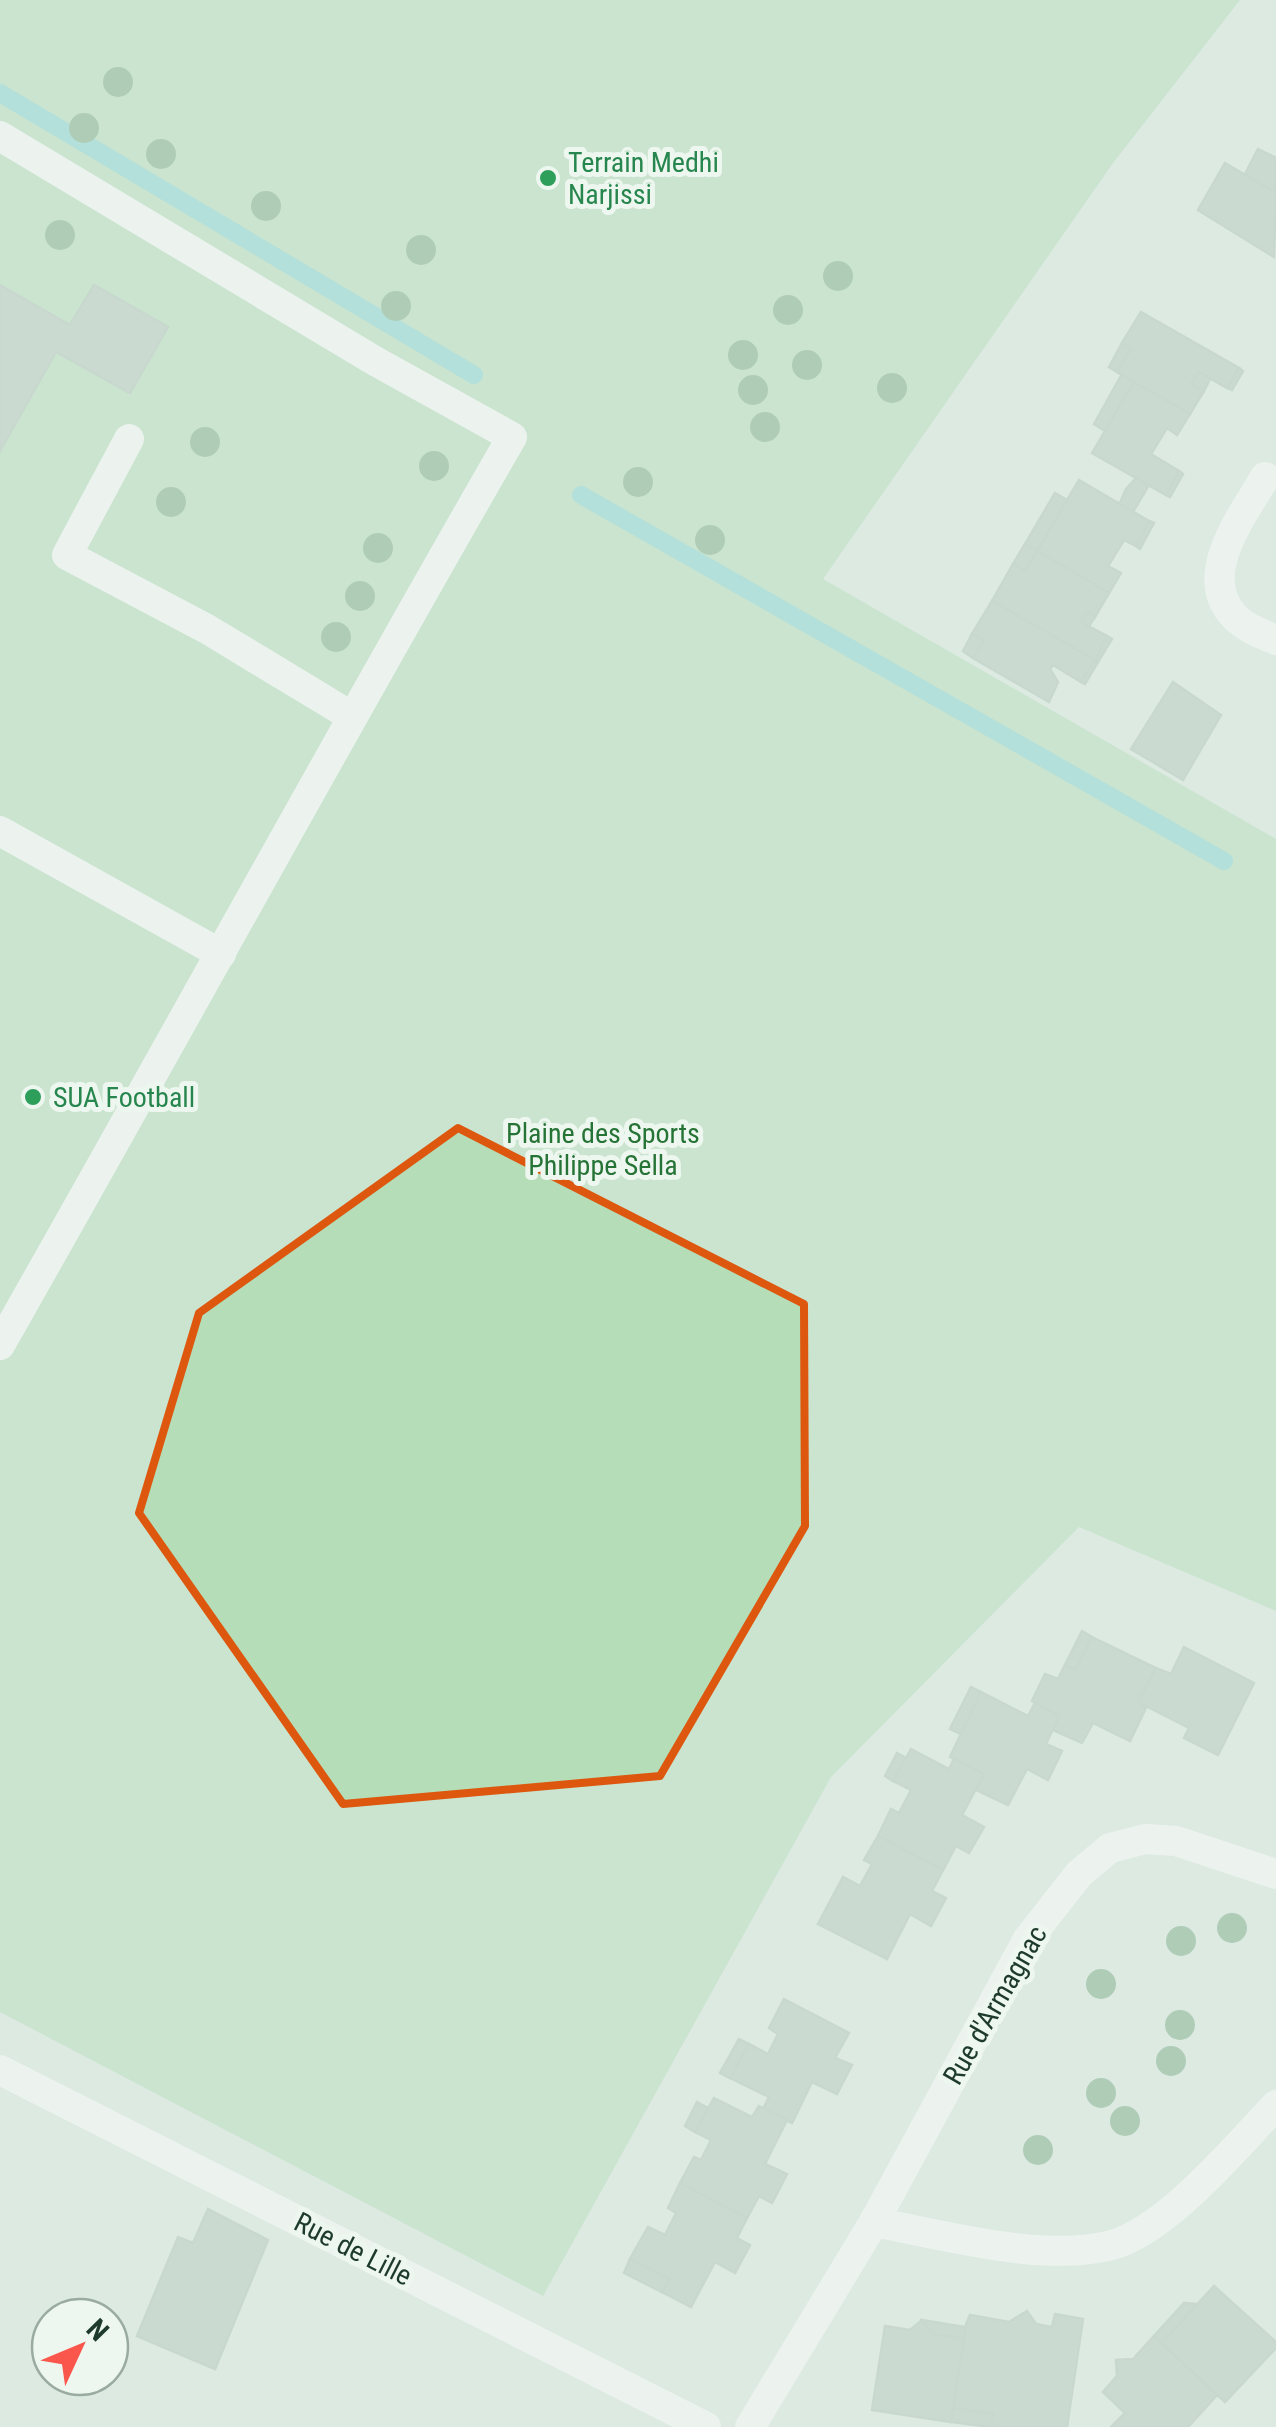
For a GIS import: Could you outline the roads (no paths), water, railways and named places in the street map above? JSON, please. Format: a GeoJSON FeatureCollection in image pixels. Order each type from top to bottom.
{"type":"FeatureCollection","features":[{"type":"Feature","properties":{"kind":"street"},"geometry":{"type":"LineString","coordinates":[[0,136],[375,361],[512,437],[350,716],[222,954],[0,1345]]}},
{"type":"Feature","properties":{"kind":"street"},"geometry":{"type":"LineString","coordinates":[[129,439],[67,555],[206,629],[350,716]]}},
{"type":"Feature","properties":{"kind":"street"},"geometry":{"type":"LineString","coordinates":[[1266,477],[1226,544],[1220,577],[1233,616],[1276,640]]}},
{"type":"Feature","properties":{"kind":"street"},"geometry":{"type":"LineString","coordinates":[[0,831],[222,954]]}},
{"type":"Feature","properties":{"kind":"street","name":"Rue d'Armagnac"},"geometry":{"type":"LineString","coordinates":[[750,2427],[874,2222],[1028,1939],[1079,1874],[1110,1848],[1145,1840],[1176,1841],[1276,1874]]}},
{"type":"Feature","properties":{"kind":"street","name":"Rue de Lille"},"geometry":{"type":"LineString","coordinates":[[0,2070],[706,2427]]}},
{"type":"Feature","properties":{"kind":"street"},"geometry":{"type":"LineString","coordinates":[[874,2222],[1047,2251],[1113,2244],[1183,2200],[1276,2106]]}},
{"type":"Feature","properties":{"kind":"waterway"},"geometry":{"type":"LineString","coordinates":[[0,93],[474,375]]}},
{"type":"Feature","properties":{"kind":"waterway"},"geometry":{"type":"LineString","coordinates":[[581,495],[1224,861]]}},
{"type":"Feature","properties":{"kind":"place","name":"Terrain Medhi Narjissi"},"geometry":{"type":"Point","coordinates":[548,178]}},
{"type":"Feature","properties":{"kind":"place","name":"SUA Football"},"geometry":{"type":"Point","coordinates":[33,1097]}},
{"type":"Feature","properties":{"kind":"park label","name":"Plaine des Sports Philippe Sella"},"geometry":{"type":"Point","coordinates":[603,1149]}}]}
